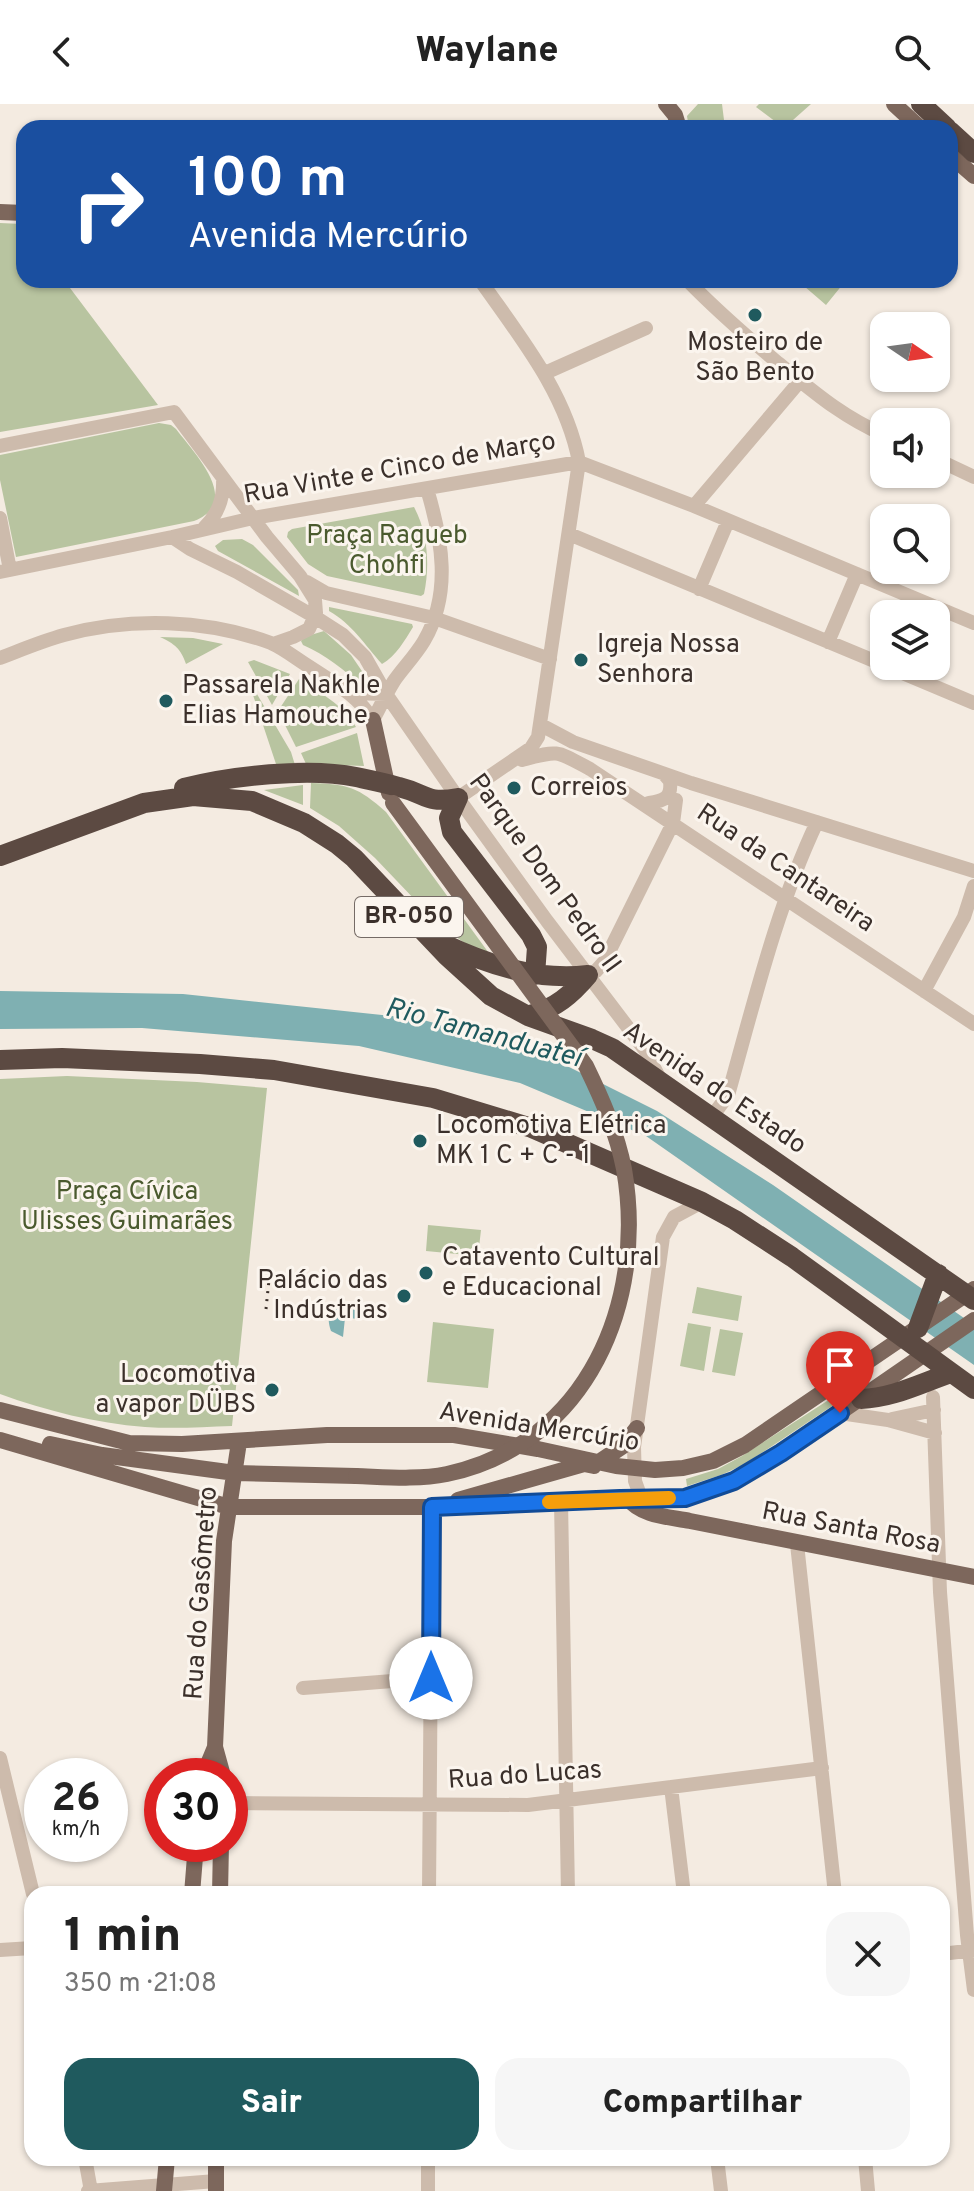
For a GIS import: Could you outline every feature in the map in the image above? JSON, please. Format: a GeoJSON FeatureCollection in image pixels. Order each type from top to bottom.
{"type":"FeatureCollection","features":[{"type":"Feature","properties":{"kind":"highway"},"geometry":{"type":"LineString","coordinates":[[921,104],[938,120]]}},
{"type":"Feature","properties":{"kind":"highway"},"geometry":{"type":"LineString","coordinates":[[958,138],[974,153]]}},
{"type":"Feature","properties":{"kind":"highway"},"geometry":{"type":"LineString","coordinates":[[144,803],[203,783],[319,773],[354,777],[390,794],[404,788],[432,800],[458,798],[449,818],[452,832],[531,935],[537,947],[535,975]]}},
{"type":"Feature","properties":{"kind":"highway","name":"Avenida do Estado"},"geometry":{"type":"LineString","coordinates":[[0,856],[144,803],[193,796],[252,801],[304,823],[354,858],[428,937],[491,996],[528,1016],[612,1048],[935,1282],[966,1297]]}},
{"type":"Feature","properties":{"kind":"highway"},"geometry":{"type":"LineString","coordinates":[[428,937],[478,959],[535,975],[562,978],[588,975]]}},
{"type":"Feature","properties":{"kind":"highway"},"geometry":{"type":"LineString","coordinates":[[528,1016],[555,1006],[588,975]]}},
{"type":"Feature","properties":{"kind":"highway"},"geometry":{"type":"LineString","coordinates":[[0,1060],[62,1058],[274,1070],[433,1098],[532,1128],[702,1202],[735,1220],[911,1333],[951,1373],[974,1389]]}},
{"type":"Feature","properties":{"kind":"highway"},"geometry":{"type":"LineString","coordinates":[[911,1333],[935,1282]]}},
{"type":"Feature","properties":{"kind":"highway"},"geometry":{"type":"LineString","coordinates":[[861,1399],[895,1394],[951,1373]]}},
{"type":"Feature","properties":{"kind":"main road"},"geometry":{"type":"LineString","coordinates":[[894,104],[911,120]]}},
{"type":"Feature","properties":{"kind":"main road"},"geometry":{"type":"LineString","coordinates":[[958,162],[974,176]]}},
{"type":"Feature","properties":{"kind":"main road"},"geometry":{"type":"LineString","coordinates":[[6,1442],[32,1441],[102,1455],[235,1473],[413,1478],[446,1474],[475,1466],[530,1438],[572,1400],[603,1351],[625,1280],[628,1244],[624,1169],[605,1105],[586,1066],[390,794],[373,720]]}},
{"type":"Feature","properties":{"kind":"main road","name":"Avenida Mercúrio"},"geometry":{"type":"LineString","coordinates":[[0,1410],[129,1443],[239,1442],[327,1435],[454,1435],[633,1468],[683,1468],[713,1461],[745,1445],[966,1297]]}},
{"type":"Feature","properties":{"kind":"main road"},"geometry":{"type":"LineString","coordinates":[[6,1442],[229,1507],[435,1507],[561,1501],[639,1503],[685,1498],[734,1481],[781,1453],[973,1321]]}},
{"type":"Feature","properties":{"kind":"main road"},"geometry":{"type":"LineString","coordinates":[[0,1427],[6,1442]]}},
{"type":"Feature","properties":{"kind":"main road"},"geometry":{"type":"LineString","coordinates":[[435,1507],[584,1464],[599,1467],[623,1446],[637,1428]]}},
{"type":"Feature","properties":{"kind":"main road","name":"Rua do Gasômetro"},"geometry":{"type":"LineString","coordinates":[[218,1758],[215,1747],[224,1541],[239,1442]]}},
{"type":"Feature","properties":{"kind":"main road"},"geometry":{"type":"LineString","coordinates":[[102,1455],[114,1451],[168,1451],[182,1444]]}},
{"type":"Feature","properties":{"kind":"main road","name":"Rua Santa Rosa"},"geometry":{"type":"LineString","coordinates":[[639,1503],[797,1544],[974,1577]]}},
{"type":"Feature","properties":{"kind":"main road","name":"Rua do Gasômetro"},"geometry":{"type":"LineString","coordinates":[[210,1758],[215,1747]]}},
{"type":"Feature","properties":{"kind":"main road"},"geometry":{"type":"LineString","coordinates":[[193,1886],[195,1862]]}},
{"type":"Feature","properties":{"kind":"main road"},"geometry":{"type":"LineString","coordinates":[[220,1886],[221,1862]]}},
{"type":"Feature","properties":{"kind":"main road"},"geometry":{"type":"LineString","coordinates":[[164,2188],[166,2166]]}},
{"type":"Feature","properties":{"kind":"street"},"geometry":{"type":"LineString","coordinates":[[458,798],[534,744],[541,725],[579,462],[575,439],[545,373],[486,288]]}},
{"type":"Feature","properties":{"kind":"street"},"geometry":{"type":"LineString","coordinates":[[695,288],[800,381],[841,413],[870,428]]}},
{"type":"Feature","properties":{"kind":"street"},"geometry":{"type":"LineString","coordinates":[[545,373],[646,328]]}},
{"type":"Feature","properties":{"kind":"street"},"geometry":{"type":"LineString","coordinates":[[694,506],[800,381]]}},
{"type":"Feature","properties":{"kind":"street"},"geometry":{"type":"LineString","coordinates":[[0,446],[174,412],[315,600],[315,617],[309,629],[273,644]]}},
{"type":"Feature","properties":{"kind":"street","name":"Rua Vinte e Cinco de Março"},"geometry":{"type":"LineString","coordinates":[[5,571],[253,518],[579,462],[694,506],[974,623]]}},
{"type":"Feature","properties":{"kind":"street"},"geometry":{"type":"LineString","coordinates":[[950,466],[974,477]]}},
{"type":"Feature","properties":{"kind":"street"},"geometry":{"type":"LineString","coordinates":[[203,529],[221,501],[223,479]]}},
{"type":"Feature","properties":{"kind":"street"},"geometry":{"type":"LineString","coordinates":[[373,720],[386,694],[423,643],[434,618],[442,582],[441,542],[427,489]]}},
{"type":"Feature","properties":{"kind":"street"},"geometry":{"type":"LineString","coordinates":[[0,518],[5,571]]}},
{"type":"Feature","properties":{"kind":"street"},"geometry":{"type":"LineString","coordinates":[[699,589],[728,521]]}},
{"type":"Feature","properties":{"kind":"street"},"geometry":{"type":"LineString","coordinates":[[569,534],[870,660]]}},
{"type":"Feature","properties":{"kind":"street","name":"Parque Dom Pedro II"},"geometry":{"type":"LineString","coordinates":[[172,537],[315,617],[365,657],[386,694],[458,798],[645,1050],[662,1083]]}},
{"type":"Feature","properties":{"kind":"street"},"geometry":{"type":"LineString","coordinates":[[828,642],[857,574]]}},
{"type":"Feature","properties":{"kind":"street"},"geometry":{"type":"LineString","coordinates":[[300,576],[326,593],[434,618],[550,659]]}},
{"type":"Feature","properties":{"kind":"street"},"geometry":{"type":"LineString","coordinates":[[0,658],[62,635],[104,626],[190,625],[222,629],[273,644],[350,693],[373,720]]}},
{"type":"Feature","properties":{"kind":"street"},"geometry":{"type":"LineString","coordinates":[[919,680],[974,703]]}},
{"type":"Feature","properties":{"kind":"street"},"geometry":{"type":"LineString","coordinates":[[350,693],[386,694]]}},
{"type":"Feature","properties":{"kind":"street"},"geometry":{"type":"LineString","coordinates":[[541,725],[570,749]]}},
{"type":"Feature","properties":{"kind":"street"},"geometry":{"type":"LineString","coordinates":[[514,761],[570,749],[600,752],[974,871]]}},
{"type":"Feature","properties":{"kind":"street","name":"Rua da Cantareira"},"geometry":{"type":"LineString","coordinates":[[570,749],[590,769],[974,1024]]}},
{"type":"Feature","properties":{"kind":"street"},"geometry":{"type":"LineString","coordinates":[[590,769],[591,757],[600,752]]}},
{"type":"Feature","properties":{"kind":"street"},"geometry":{"type":"LineString","coordinates":[[649,803],[668,798],[670,781],[664,774]]}},
{"type":"Feature","properties":{"kind":"street"},"geometry":{"type":"LineString","coordinates":[[632,796],[649,803],[666,804],[676,800],[691,783]]}},
{"type":"Feature","properties":{"kind":"street"},"geometry":{"type":"LineString","coordinates":[[588,975],[604,962],[673,823],[676,800]]}},
{"type":"Feature","properties":{"kind":"street"},"geometry":{"type":"LineString","coordinates":[[711,1118],[728,1095],[785,898],[817,822]]}},
{"type":"Feature","properties":{"kind":"street"},"geometry":{"type":"LineString","coordinates":[[924,991],[964,917],[974,886]]}},
{"type":"Feature","properties":{"kind":"street"},"geometry":{"type":"LineString","coordinates":[[639,1503],[633,1468],[663,1237],[674,1217],[702,1202]]}},
{"type":"Feature","properties":{"kind":"street"},"geometry":{"type":"LineString","coordinates":[[888,1420],[933,1404],[939,1570],[974,1990]]}},
{"type":"Feature","properties":{"kind":"street"},"geometry":{"type":"LineString","coordinates":[[840,1413],[888,1420],[935,1433]]}},
{"type":"Feature","properties":{"kind":"street"},"geometry":{"type":"LineString","coordinates":[[561,1501],[568,1886]]}},
{"type":"Feature","properties":{"kind":"street"},"geometry":{"type":"LineString","coordinates":[[429,1886],[435,1507]]}},
{"type":"Feature","properties":{"kind":"street"},"geometry":{"type":"LineString","coordinates":[[797,1544],[834,1886]]}},
{"type":"Feature","properties":{"kind":"street"},"geometry":{"type":"LineString","coordinates":[[303,1688],[431,1678]]}},
{"type":"Feature","properties":{"kind":"street"},"geometry":{"type":"LineString","coordinates":[[0,1758],[31,1886]]}},
{"type":"Feature","properties":{"kind":"street","name":"Rua do Lucas"},"geometry":{"type":"LineString","coordinates":[[248,1803],[528,1805],[822,1768]]}},
{"type":"Feature","properties":{"kind":"street"},"geometry":{"type":"LineString","coordinates":[[671,1787],[683,1886]]}},
{"type":"Feature","properties":{"kind":"street"},"geometry":{"type":"LineString","coordinates":[[0,1950],[24,1948]]}},
{"type":"Feature","properties":{"kind":"street"},"geometry":{"type":"LineString","coordinates":[[950,1953],[971,1950]]}},
{"type":"Feature","properties":{"kind":"street"},"geometry":{"type":"LineString","coordinates":[[86,2166],[89,2191],[216,2186]]}},
{"type":"Feature","properties":{"kind":"street"},"geometry":{"type":"LineString","coordinates":[[428,2166],[428,2191]]}},
{"type":"Feature","properties":{"kind":"street"},"geometry":{"type":"LineString","coordinates":[[718,2166],[721,2191]]}},
{"type":"Feature","properties":{"kind":"street"},"geometry":{"type":"LineString","coordinates":[[866,2166],[868,2191]]}},
{"type":"Feature","properties":{"kind":"green space"},"geometry":{"type":"Polygon","coordinates":[[[698,104],[722,104],[724,120],[688,120],[687,116],[698,104]]]}},
{"type":"Feature","properties":{"kind":"green space"},"geometry":{"type":"Polygon","coordinates":[[[759,104],[811,104],[793,120],[773,120],[756,107],[759,104]]]}},
{"type":"Feature","properties":{"kind":"green space"},"geometry":{"type":"Polygon","coordinates":[[[0,223],[16,224],[16,288],[70,288],[158,405],[0,432],[0,223]]]}},
{"type":"Feature","properties":{"kind":"green space"},"geometry":{"type":"Polygon","coordinates":[[[806,288],[840,288],[826,305],[806,288]]]}},
{"type":"Feature","properties":{"kind":"green space"},"geometry":{"type":"Polygon","coordinates":[[[159,423],[176,429],[203,464],[215,490],[214,502],[208,513],[194,521],[16,557],[0,480],[0,455],[159,423]]]}},
{"type":"Feature","properties":{"kind":"green space","name":"Praça Ragueb Chohfi"},"geometry":{"type":"Polygon","coordinates":[[[414,507],[422,528],[427,561],[426,583],[421,596],[327,576],[308,564],[287,537],[292,529],[414,507]]]}},
{"type":"Feature","properties":{"kind":"green space"},"geometry":{"type":"Polygon","coordinates":[[[242,539],[253,545],[298,590],[299,596],[218,551],[215,546],[223,540],[242,539]]]}},
{"type":"Feature","properties":{"kind":"green space","name":"Praça Ragueb Chohfi"},"geometry":{"type":"Polygon","coordinates":[[[329,607],[412,624],[413,627],[396,652],[382,664],[351,628],[329,611],[329,607]]]}},
{"type":"Feature","properties":{"kind":"green space"},"geometry":{"type":"Polygon","coordinates":[[[324,631],[351,655],[368,680],[367,685],[362,686],[334,663],[303,645],[301,641],[304,637],[324,631]]]}},
{"type":"Feature","properties":{"kind":"green space"},"geometry":{"type":"Polygon","coordinates":[[[160,637],[193,638],[223,644],[186,664],[177,648],[160,637]]]}},
{"type":"Feature","properties":{"kind":"green space"},"geometry":{"type":"Polygon","coordinates":[[[254,660],[290,674],[272,705],[248,662],[254,660]]]}},
{"type":"Feature","properties":{"kind":"green space"},"geometry":{"type":"Polygon","coordinates":[[[247,677],[291,752],[295,765],[277,767],[247,677]]]}},
{"type":"Feature","properties":{"kind":"green space"},"geometry":{"type":"Polygon","coordinates":[[[299,679],[338,705],[356,727],[296,747],[278,711],[299,679]]]}},
{"type":"Feature","properties":{"kind":"green space"},"geometry":{"type":"Polygon","coordinates":[[[357,733],[364,766],[306,764],[301,753],[357,733]]]}},
{"type":"Feature","properties":{"kind":"green space"},"geometry":{"type":"Polygon","coordinates":[[[311,783],[352,788],[386,812],[491,956],[466,944],[438,924],[375,858],[339,826],[310,808],[311,783]]]}},
{"type":"Feature","properties":{"kind":"green space"},"geometry":{"type":"Polygon","coordinates":[[[303,785],[303,805],[264,790],[303,785]]]}},
{"type":"Feature","properties":{"kind":"green space","name":"Praça Cívica Ulisses Guimarães"},"geometry":{"type":"Polygon","coordinates":[[[67,1076],[267,1088],[232,1426],[167,1428],[108,1423],[35,1406],[0,1394],[0,1079],[67,1076]]]}},
{"type":"Feature","properties":{"kind":"green space"},"geometry":{"type":"Polygon","coordinates":[[[428,1225],[481,1230],[478,1256],[426,1251],[428,1225]]]}},
{"type":"Feature","properties":{"kind":"green space"},"geometry":{"type":"Polygon","coordinates":[[[697,1287],[742,1296],[738,1321],[692,1313],[697,1287]]]}},
{"type":"Feature","properties":{"kind":"green space"},"geometry":{"type":"Polygon","coordinates":[[[433,1322],[494,1329],[488,1388],[427,1382],[433,1322]]]}},
{"type":"Feature","properties":{"kind":"green space"},"geometry":{"type":"Polygon","coordinates":[[[688,1323],[711,1327],[704,1371],[680,1366],[688,1323]]]}},
{"type":"Feature","properties":{"kind":"green space"},"geometry":{"type":"Polygon","coordinates":[[[720,1329],[743,1333],[735,1376],[712,1372],[720,1329]]]}},
{"type":"Feature","properties":{"kind":"green space"},"geometry":{"type":"Polygon","coordinates":[[[858,1381],[862,1386],[745,1464],[687,1486],[686,1479],[718,1469],[742,1456],[858,1381]]]}},
{"type":"Feature","properties":{"kind":"water","name":"Rio Tamanduateí"},"geometry":{"type":"Polygon","coordinates":[[[0,991],[183,994],[420,1019],[543,1054],[657,1111],[773,1185],[974,1325],[974,1365],[646,1136],[520,1083],[359,1046],[142,1028],[0,1029],[0,991]]]}},
{"type":"Feature","properties":{"kind":"water"},"geometry":{"type":"Polygon","coordinates":[[[348,1301],[360,1308],[363,1319],[345,1318],[343,1337],[331,1331],[329,1316],[336,1304],[348,1301]]]}},
{"type":"Feature","properties":{"kind":"railway"},"geometry":{"type":"LineString","coordinates":[[266,1309],[270,1270]]}},
{"type":"Feature","properties":{"kind":"slow traffic"},"geometry":{"type":"LineString","coordinates":[[549,1502],[669,1498]]}},
{"type":"Feature","properties":{"kind":"place","name":"Mosteiro de São Bento"},"geometry":{"type":"Point","coordinates":[755,315]}},
{"type":"Feature","properties":{"kind":"place","name":"Igreja Nossa Senhora"},"geometry":{"type":"Point","coordinates":[581,660]}},
{"type":"Feature","properties":{"kind":"place","name":"Passarela Nakhle Elias Hamouche"},"geometry":{"type":"Point","coordinates":[166,701]}},
{"type":"Feature","properties":{"kind":"place","name":"Correios"},"geometry":{"type":"Point","coordinates":[514,788]}},
{"type":"Feature","properties":{"kind":"place","name":"Locomotiva Elétrica MK 1 C + C - 1"},"geometry":{"type":"Point","coordinates":[420,1141]}},
{"type":"Feature","properties":{"kind":"place","name":"Catavento Cultural e Educacional"},"geometry":{"type":"Point","coordinates":[426,1273]}},
{"type":"Feature","properties":{"kind":"place","name":"Palácio das Indústrias"},"geometry":{"type":"Point","coordinates":[404,1296]}},
{"type":"Feature","properties":{"kind":"place","name":"Locomotiva a vapor DÜBS"},"geometry":{"type":"Point","coordinates":[272,1390]}},
{"type":"Feature","properties":{"kind":"route"},"geometry":{"type":"LineString","coordinates":[[431,1678],[432,1507],[685,1498],[734,1481],[840,1413]]}}]}
